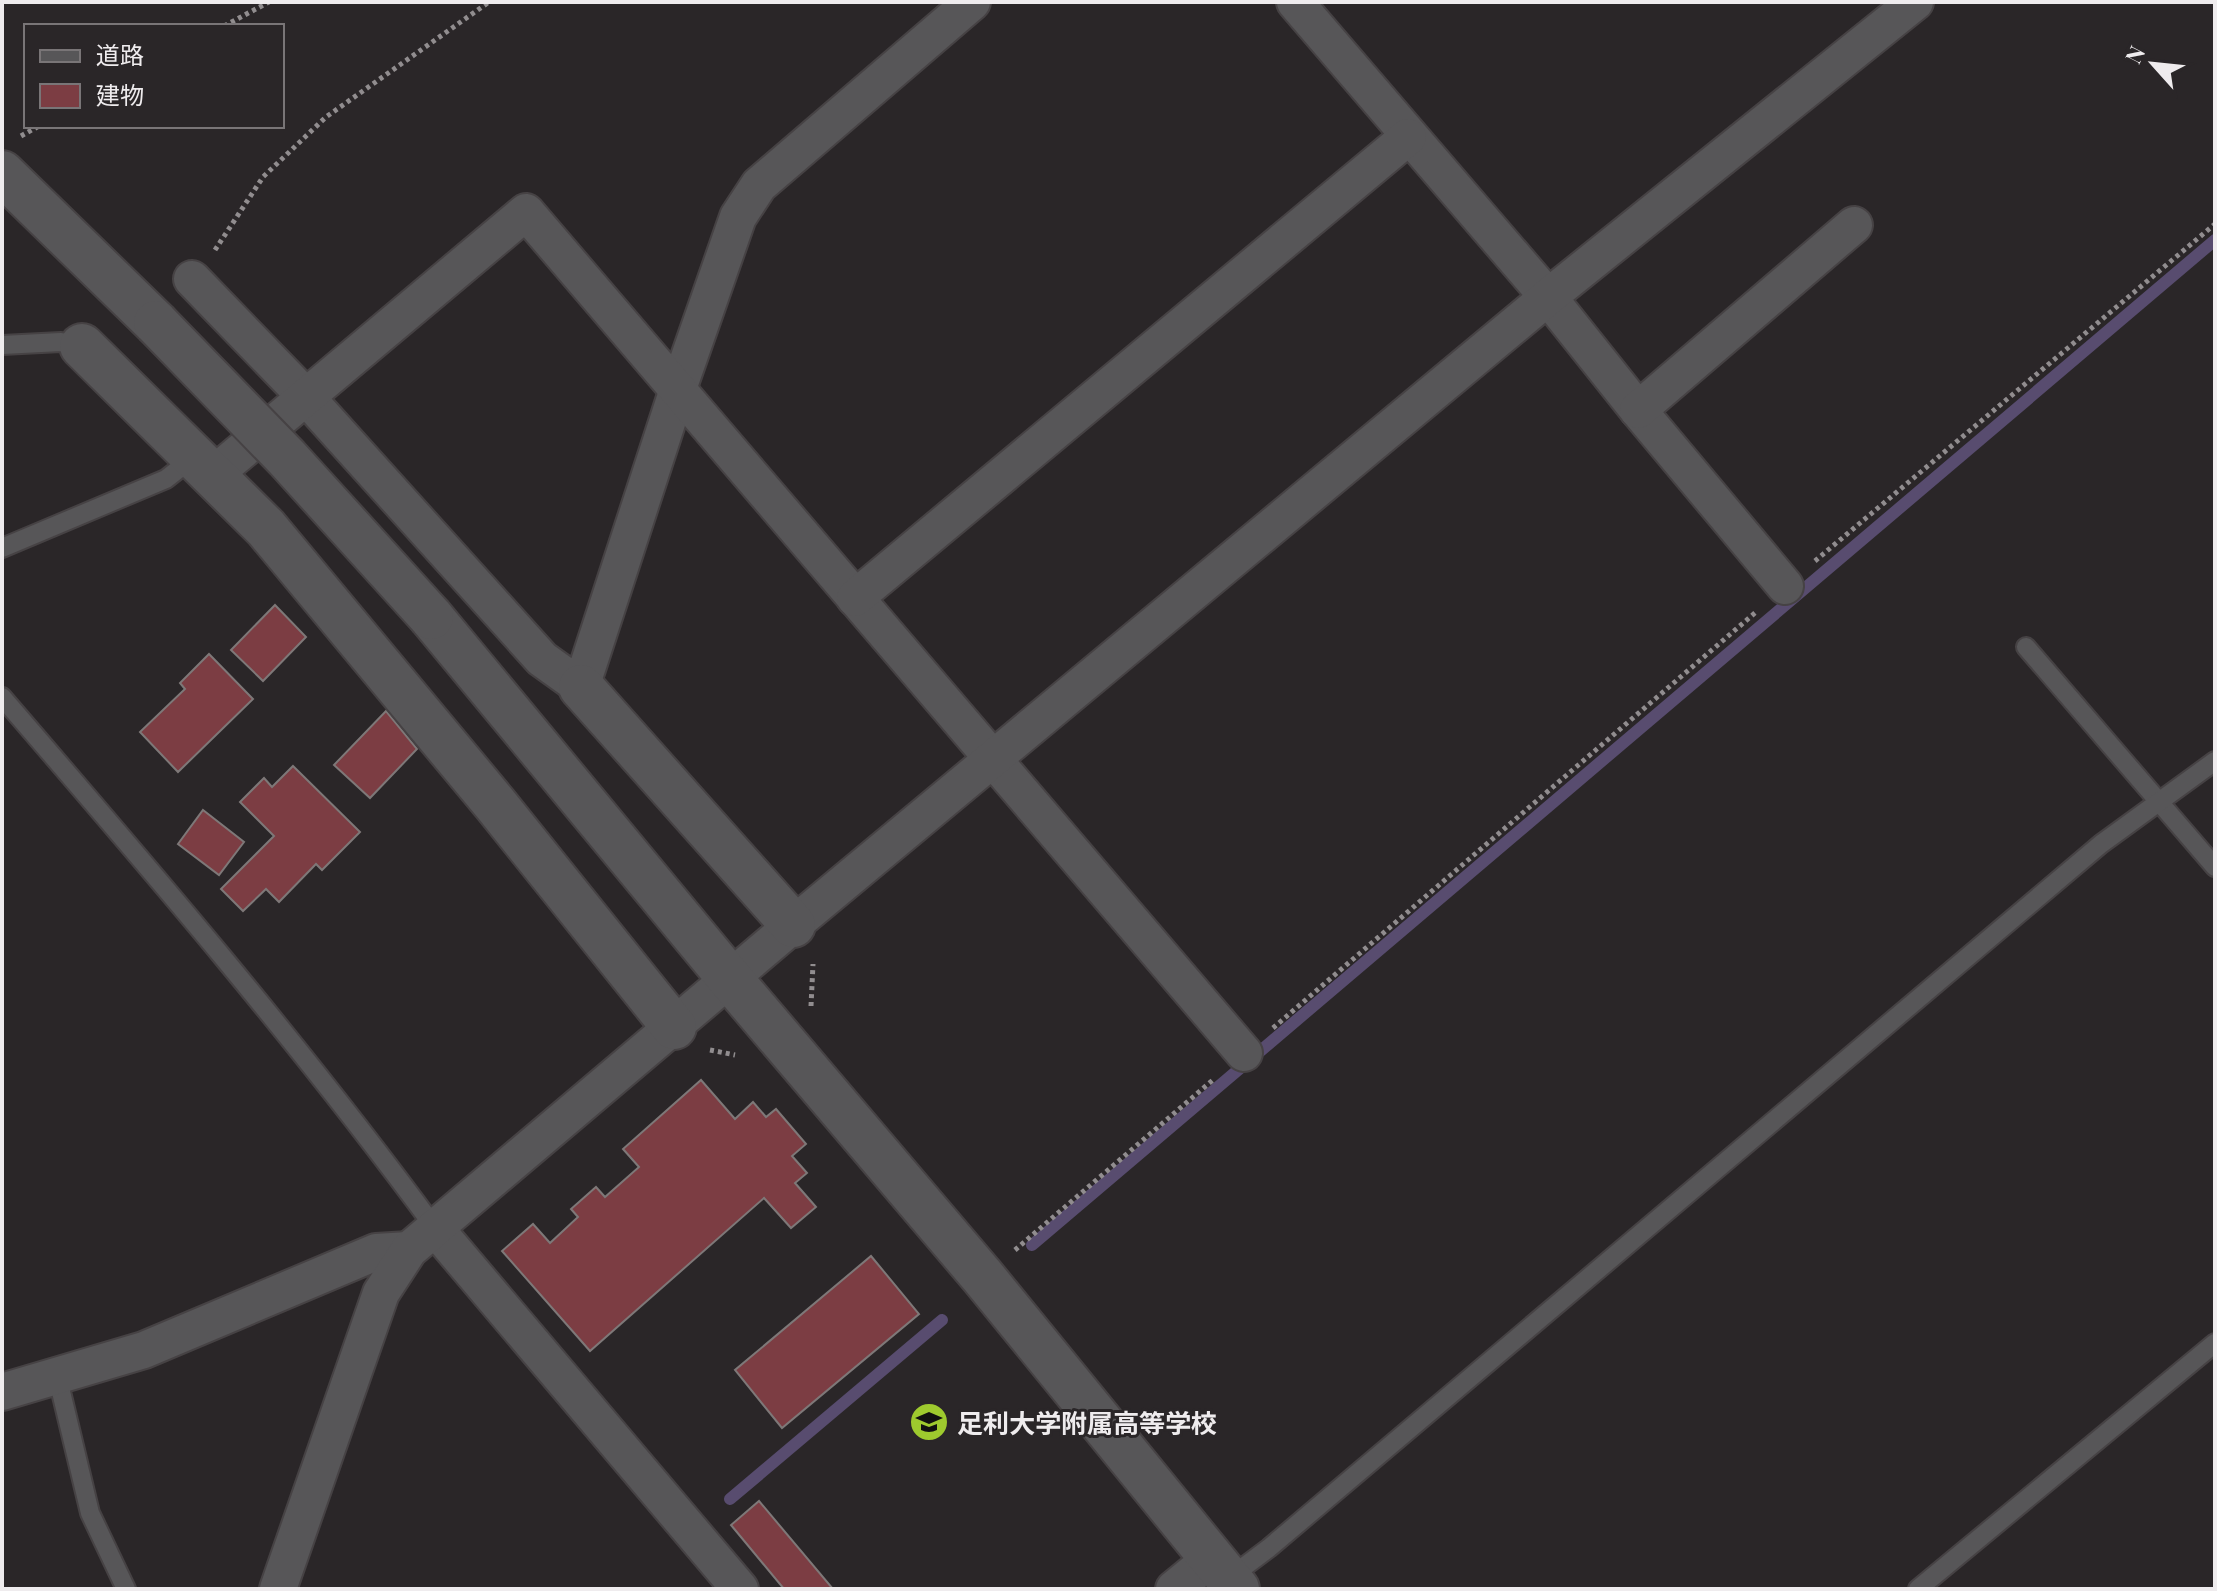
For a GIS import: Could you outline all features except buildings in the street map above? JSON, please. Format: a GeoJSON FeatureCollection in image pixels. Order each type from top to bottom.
{"type":"FeatureCollection","features":[{"type":"Feature","properties":{"kind":"street"},"geometry":{"type":"LineString","coordinates":[[581,687],[678,389],[738,217],[759,185],[972,2]]}},
{"type":"Feature","properties":{"kind":"street"},"geometry":{"type":"LineString","coordinates":[[1295,2],[1548,297],[1785,586]]}},
{"type":"Feature","properties":{"kind":"street"},"geometry":{"type":"LineString","coordinates":[[278,1589],[381,1293],[422,1239],[793,925],[1548,297],[1915,2]]}},
{"type":"Feature","properties":{"kind":"street"},"geometry":{"type":"LineString","coordinates":[[855,598],[1408,137]]}},
{"type":"Feature","properties":{"kind":"street"},"geometry":{"type":"LineString","coordinates":[[2,173],[156,323],[287,458],[431,617],[731,980],[983,1277],[1226,1575],[1174,1589]]}},
{"type":"Feature","properties":{"kind":"street"},"geometry":{"type":"LineString","coordinates":[[204,466],[306,397],[526,212],[1244,1053]]}},
{"type":"Feature","properties":{"kind":"street"},"geometry":{"type":"LineString","coordinates":[[1638,410],[1854,225]]}},
{"type":"Feature","properties":{"kind":"street"},"geometry":{"type":"LineString","coordinates":[[192,279],[306,397],[542,659],[581,687],[793,925]]}},
{"type":"Feature","properties":{"kind":"street"},"geometry":{"type":"LineString","coordinates":[[90,343],[284,550],[496,805],[674,1027]]}},
{"type":"Feature","properties":{"kind":"street"},"geometry":{"type":"LineString","coordinates":[[2,1392],[144,1350],[376,1252],[422,1239]]}},
{"type":"Feature","properties":{"kind":"street"},"geometry":{"type":"LineString","coordinates":[[422,1239],[740,1589]]}},
{"type":"Feature","properties":{"kind":"lane"},"geometry":{"type":"LineString","coordinates":[[2,345],[90,343]]}},
{"type":"Feature","properties":{"kind":"lane"},"geometry":{"type":"LineString","coordinates":[[2,548],[166,479],[182,469],[204,466]]}},
{"type":"Feature","properties":{"kind":"lane"},"geometry":{"type":"LineString","coordinates":[[2026,647],[2215,867]]}},
{"type":"Feature","properties":{"kind":"lane"},"geometry":{"type":"LineString","coordinates":[[2,697],[303,1055],[422,1239]]}},
{"type":"Feature","properties":{"kind":"lane"},"geometry":{"type":"LineString","coordinates":[[1226,1575],[1281,1538],[2101,844],[2215,761]]}},
{"type":"Feature","properties":{"kind":"lane"},"geometry":{"type":"LineString","coordinates":[[1918,1589],[2215,1343]]}},
{"type":"Feature","properties":{"kind":"lane"},"geometry":{"type":"LineString","coordinates":[[57,1375],[90,1513],[126,1589]]}},
{"type":"Feature","properties":{"kind":"path"},"geometry":{"type":"LineString","coordinates":[[228,24],[269,2]]}},
{"type":"Feature","properties":{"kind":"path"},"geometry":{"type":"LineString","coordinates":[[192,279],[204,268],[263,177],[326,117],[489,2]]}},
{"type":"Feature","properties":{"kind":"path"},"geometry":{"type":"LineString","coordinates":[[983,1277],[1785,586],[2215,224]]}},
{"type":"Feature","properties":{"kind":"waterway"},"geometry":{"type":"LineString","coordinates":[[1032,1245],[2215,240]]}},
{"type":"Feature","properties":{"kind":"waterway"},"geometry":{"type":"LineString","coordinates":[[730,1499],[942,1320]]}},
{"type":"Feature","properties":{"kind":"place","name":"足利大学附属高等学校"},"geometry":{"type":"Point","coordinates":[929,1422]}}]}
